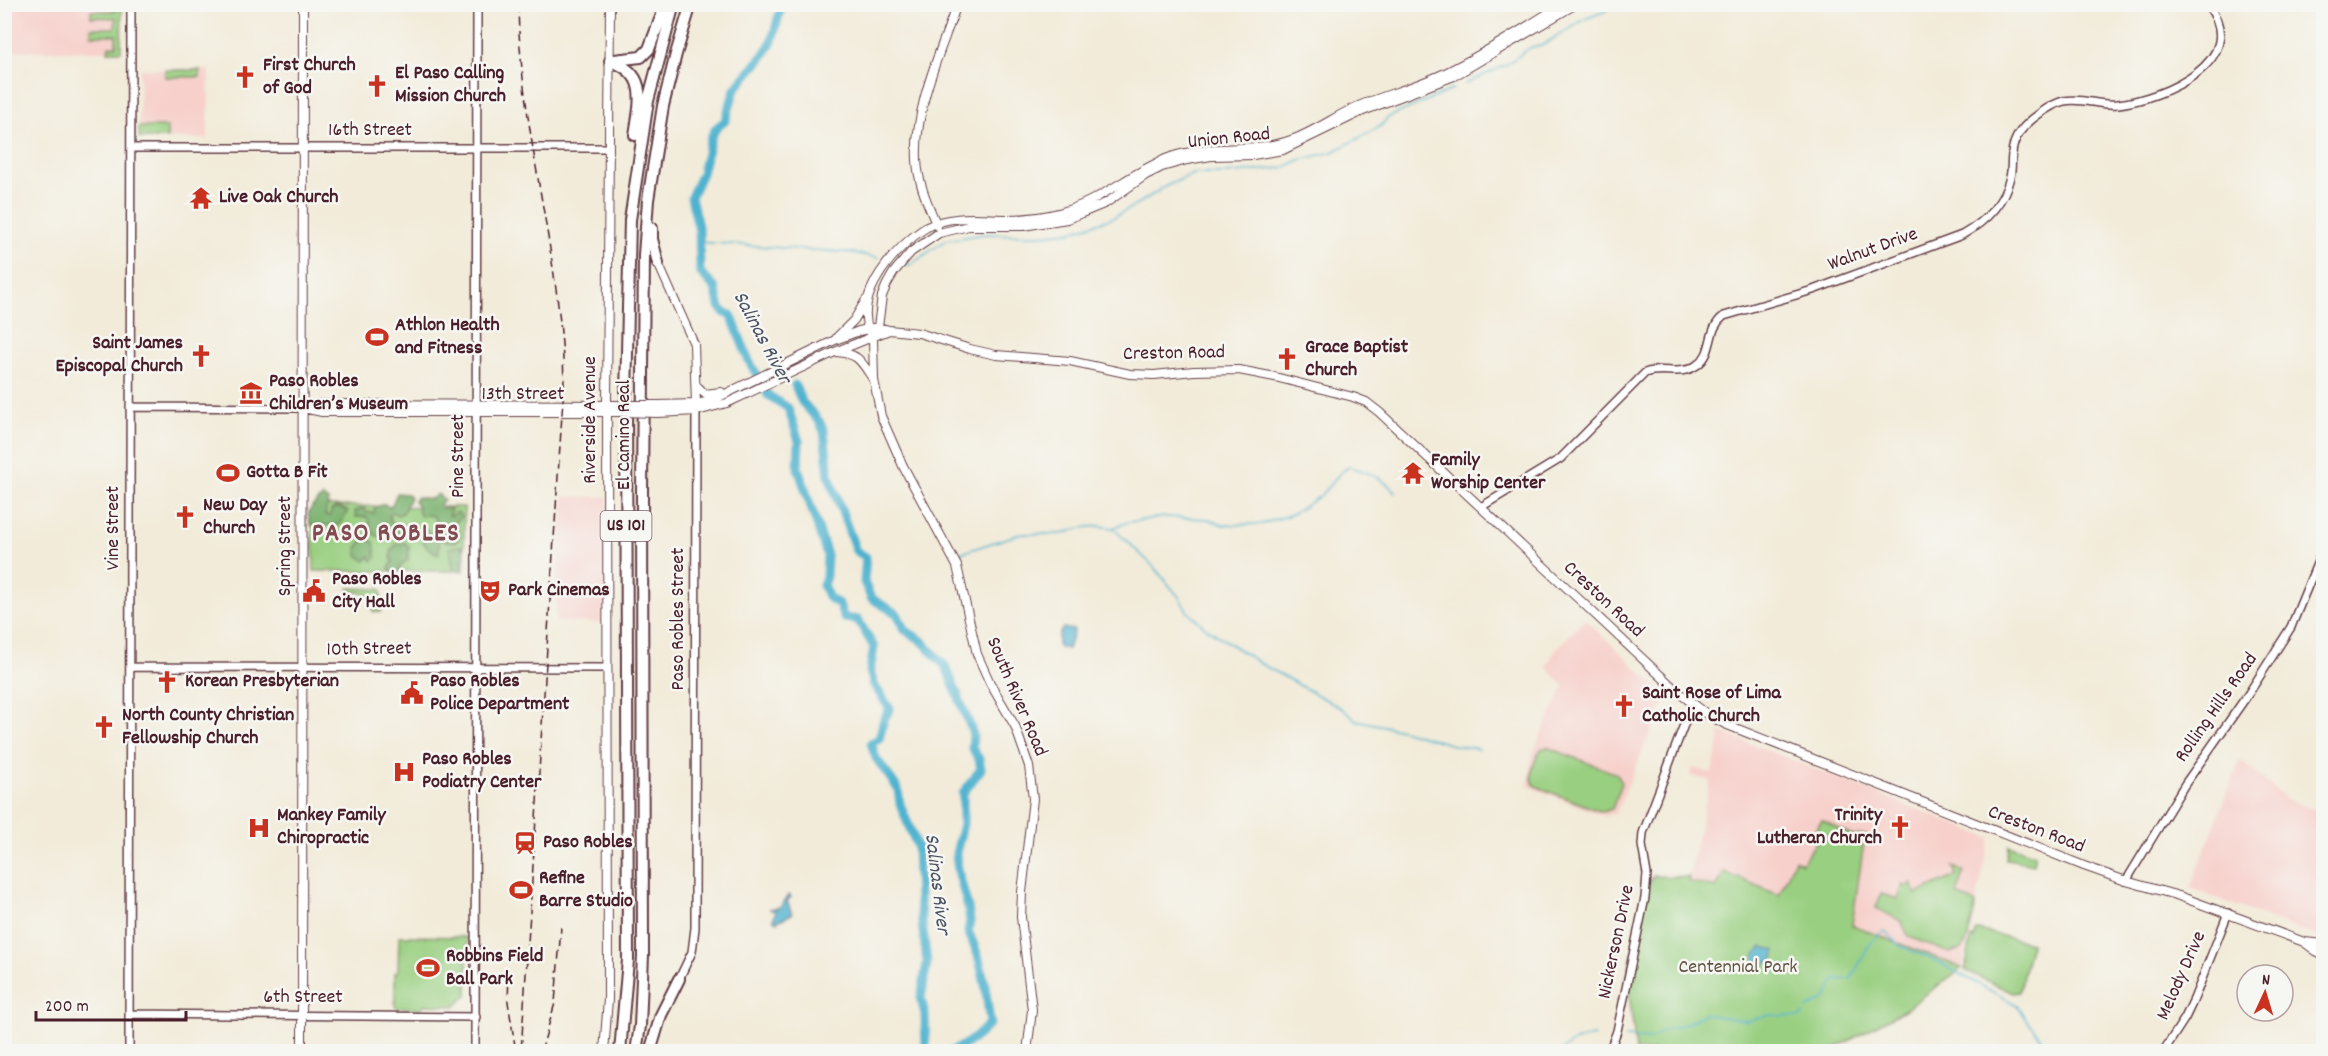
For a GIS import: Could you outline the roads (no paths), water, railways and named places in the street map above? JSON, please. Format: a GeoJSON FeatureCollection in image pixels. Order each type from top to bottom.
{"type":"FeatureCollection","features":[{"type":"Feature","properties":{"kind":"highway"},"geometry":{"type":"LineString","coordinates":[[610,61],[618,58],[641,57],[649,49],[666,4]]}},
{"type":"Feature","properties":{"kind":"highway","name":"El Camino Real"},"geometry":{"type":"LineString","coordinates":[[620,1052],[628,960],[626,397],[630,220],[648,101],[675,4]]}},
{"type":"Feature","properties":{"kind":"highway","name":"El Camino Real"},"geometry":{"type":"LineString","coordinates":[[636,1052],[640,1026],[643,955],[644,255],[654,153],[669,81],[691,4]]}},
{"type":"Feature","properties":{"kind":"highway"},"geometry":{"type":"LineString","coordinates":[[610,61],[630,70],[639,86],[638,115],[628,196],[630,220]]}},
{"type":"Feature","properties":{"kind":"highway"},"geometry":{"type":"LineString","coordinates":[[654,153],[656,173],[652,239],[658,263]]}},
{"type":"Feature","properties":{"kind":"highway"},"geometry":{"type":"LineString","coordinates":[[650,1052],[661,1015],[679,980]]}},
{"type":"Feature","properties":{"kind":"main road","name":"Spring Street"},"geometry":{"type":"LineString","coordinates":[[302,1052],[303,4]]}},
{"type":"Feature","properties":{"kind":"main road","name":"Riverside Avenue"},"geometry":{"type":"LineString","coordinates":[[604,1052],[608,999],[607,409],[610,4]]}},
{"type":"Feature","properties":{"kind":"main road"},"geometry":{"type":"LineString","coordinates":[[873,338],[878,327],[882,296],[894,272],[911,252],[939,233],[918,170],[918,139],[929,83],[957,4]]}},
{"type":"Feature","properties":{"kind":"main road","name":"Union Road"},"geometry":{"type":"LineString","coordinates":[[936,224],[962,218],[1011,219],[1045,216],[1071,209],[1097,198],[1149,166],[1172,156],[1196,150],[1245,150],[1269,147],[1291,140],[1354,108],[1450,71],[1563,4]]}},
{"type":"Feature","properties":{"kind":"main road","name":"Union Road"},"geometry":{"type":"LineString","coordinates":[[939,233],[969,226],[1023,226],[1067,219],[1106,203],[1146,175],[1162,167],[1211,156],[1253,155],[1283,150],[1363,111],[1454,76],[1576,4]]}},
{"type":"Feature","properties":{"kind":"main road"},"geometry":{"type":"LineString","coordinates":[[832,341],[854,320],[893,256],[917,234],[936,224]]}},
{"type":"Feature","properties":{"kind":"main road","name":"Paso Robles Street"},"geometry":{"type":"LineString","coordinates":[[658,263],[694,344],[696,408]]}},
{"type":"Feature","properties":{"kind":"main road"},"geometry":{"type":"LineString","coordinates":[[871,290],[867,308],[868,328],[873,338]]}},
{"type":"Feature","properties":{"kind":"main road","name":"Creston Road"},"geometry":{"type":"LineString","coordinates":[[832,341],[868,328],[878,327],[918,333],[996,355],[1070,361],[1131,374],[1154,375],[1194,370],[1239,370],[1283,379],[1365,402],[1379,412],[1678,692],[1725,724],[1970,823],[2126,881],[2179,896],[2304,942],[2324,944]]}},
{"type":"Feature","properties":{"kind":"main road"},"geometry":{"type":"LineString","coordinates":[[873,338],[889,330]]}},
{"type":"Feature","properties":{"kind":"main road","name":"13th Street"},"geometry":{"type":"LineString","coordinates":[[303,408],[322,412],[476,408],[696,408],[873,338]]}},
{"type":"Feature","properties":{"kind":"main road","name":"South River Road"},"geometry":{"type":"LineString","coordinates":[[873,338],[874,380],[881,416],[889,438],[957,566],[977,654],[1015,726],[1029,766],[1033,799],[1022,892],[1022,918],[1032,1010],[1027,1052]]}},
{"type":"Feature","properties":{"kind":"main road","name":"13th Street"},"geometry":{"type":"LineString","coordinates":[[726,396],[832,341]]}},
{"type":"Feature","properties":{"kind":"main road"},"geometry":{"type":"LineString","coordinates":[[835,352],[852,354],[858,358],[874,380]]}},
{"type":"Feature","properties":{"kind":"main road"},"geometry":{"type":"LineString","coordinates":[[696,385],[702,392],[726,396]]}},
{"type":"Feature","properties":{"kind":"main road","name":"Creston Road"},"geometry":{"type":"LineString","coordinates":[[2304,942],[2324,955]]}},
{"type":"Feature","properties":{"kind":"street","name":"Vine Street"},"geometry":{"type":"LineString","coordinates":[[129,1052],[131,4]]}},
{"type":"Feature","properties":{"kind":"street","name":"Pine Street"},"geometry":{"type":"LineString","coordinates":[[475,1052],[477,4]]}},
{"type":"Feature","properties":{"kind":"street","name":"Walnut Drive"},"geometry":{"type":"LineString","coordinates":[[1481,507],[1536,476],[1560,459],[1645,373],[1679,372],[1698,365],[1708,350],[1716,321],[1724,316],[1840,280],[1962,235],[1980,224],[1991,214],[2006,190],[2014,140],[2021,130],[2049,108],[2066,101],[2119,104],[2156,94],[2193,77],[2212,59],[2218,45],[2216,20],[2206,4]]}},
{"type":"Feature","properties":{"kind":"street","name":"16th Street"},"geometry":{"type":"LineString","coordinates":[[130,148],[609,148]]}},
{"type":"Feature","properties":{"kind":"street","name":"13th Street"},"geometry":{"type":"LineString","coordinates":[[130,407],[303,408]]}},
{"type":"Feature","properties":{"kind":"street","name":"Paso Robles Street"},"geometry":{"type":"LineString","coordinates":[[679,980],[692,952],[694,928],[696,408]]}},
{"type":"Feature","properties":{"kind":"street","name":"Rolling Hills Road"},"geometry":{"type":"LineString","coordinates":[[2126,881],[2185,784],[2249,693],[2291,627],[2324,547]]}},
{"type":"Feature","properties":{"kind":"street","name":"10th Street"},"geometry":{"type":"LineString","coordinates":[[130,667],[607,668]]}},
{"type":"Feature","properties":{"kind":"street","name":"Nickerson Drive"},"geometry":{"type":"LineString","coordinates":[[1609,1052],[1617,1031],[1645,898],[1647,874],[1642,845],[1643,833],[1688,714],[1695,705]]}},
{"type":"Feature","properties":{"kind":"street","name":"Melody Drive"},"geometry":{"type":"LineString","coordinates":[[2163,1052],[2185,1018],[2198,992],[2228,913]]}},
{"type":"Feature","properties":{"kind":"street","name":"6th Street"},"geometry":{"type":"LineString","coordinates":[[130,1014],[476,1017]]}},
{"type":"Feature","properties":{"kind":"water"},"geometry":{"type":"Polygon","coordinates":[[[1063,628],[1074,630],[1068,649],[1058,645],[1058,637],[1063,628]]]}},
{"type":"Feature","properties":{"kind":"water"},"geometry":{"type":"Polygon","coordinates":[[[788,895],[791,897],[787,901],[792,914],[776,922],[773,919],[776,911],[769,909],[781,907],[788,895]]]}},
{"type":"Feature","properties":{"kind":"water"},"geometry":{"type":"Polygon","coordinates":[[[1762,947],[1776,950],[1773,962],[1767,961],[1761,970],[1755,969],[1755,954],[1762,947]]]}},
{"type":"Feature","properties":{"kind":"waterway","name":"Salinas River"},"geometry":{"type":"LineString","coordinates":[[782,4],[772,41],[763,56],[735,89],[725,121],[716,128],[711,137],[702,173],[691,197],[699,231],[700,272],[715,288],[720,308],[731,315],[749,361],[768,395],[788,408],[799,441],[798,468],[827,555],[823,585],[829,598],[839,604],[844,618],[858,620],[874,647],[870,671],[874,685],[890,709],[884,719],[879,739],[871,743],[876,758],[898,789],[900,804],[917,846],[919,900],[927,962],[921,999],[925,1014],[926,1052]]}},
{"type":"Feature","properties":{"kind":"waterway"},"geometry":{"type":"LineString","coordinates":[[1465,84],[1506,65],[1531,47],[1541,46],[1587,18],[1606,11],[1614,4]]}},
{"type":"Feature","properties":{"kind":"waterway"},"geometry":{"type":"LineString","coordinates":[[905,264],[910,265],[946,240],[985,234],[1040,235],[1069,232],[1110,219],[1166,186],[1193,174],[1226,174],[1283,168],[1299,160],[1333,152],[1381,126],[1387,118],[1453,89]]}},
{"type":"Feature","properties":{"kind":"waterway"},"geometry":{"type":"LineString","coordinates":[[699,242],[854,253],[878,258]]}},
{"type":"Feature","properties":{"kind":"waterway","name":"Salinas River"},"geometry":{"type":"LineString","coordinates":[[795,385],[802,402],[819,421],[824,431],[829,476],[856,551],[866,557],[864,582],[871,598],[897,614],[905,630],[921,640],[946,667],[970,725],[973,735],[972,748],[979,759],[981,769],[963,793],[963,824],[956,854],[968,908],[970,921],[968,931],[978,955],[985,984],[990,1023],[972,1040],[951,1052]]}},
{"type":"Feature","properties":{"kind":"waterway"},"geometry":{"type":"LineString","coordinates":[[954,555],[1020,534],[1062,534],[1080,528],[1098,526],[1113,528],[1128,522],[1165,517],[1208,519],[1223,525],[1262,524],[1293,514],[1320,496],[1341,472],[1349,467],[1375,476],[1396,493]]}},
{"type":"Feature","properties":{"kind":"waterway"},"geometry":{"type":"LineString","coordinates":[[1114,529],[1153,566],[1179,597],[1187,611],[1206,628],[1261,664],[1341,708],[1356,720],[1453,745],[1479,749]]}},
{"type":"Feature","properties":{"kind":"waterway"},"geometry":{"type":"LineString","coordinates":[[1807,1009],[1826,998],[1835,980],[1851,979],[1869,945],[1885,931],[1900,946],[1936,961],[2017,1005],[2026,1020],[2053,1052]]}},
{"type":"Feature","properties":{"kind":"waterway"},"geometry":{"type":"LineString","coordinates":[[1625,1037],[1651,1039],[1661,1031],[1688,1023],[1704,1014],[1746,1021],[1770,1015],[1800,1017],[1804,1013]]}},
{"type":"Feature","properties":{"kind":"waterway"},"geometry":{"type":"LineString","coordinates":[[1562,1050],[1575,1041],[1594,1036]]}},
{"type":"Feature","properties":{"kind":"railway"},"geometry":{"type":"LineString","coordinates":[[518,4],[520,52],[556,288],[564,383],[521,1052]]}},
{"type":"Feature","properties":{"kind":"railway"},"geometry":{"type":"LineString","coordinates":[[541,1052],[555,1003],[561,927]]}},
{"type":"Feature","properties":{"kind":"railway"},"geometry":{"type":"LineString","coordinates":[[509,972],[508,1002],[516,1052]]}},
{"type":"Feature","properties":{"kind":"place","name":"First Church of God"},"geometry":{"type":"Point","coordinates":[245,77]}},
{"type":"Feature","properties":{"kind":"place","name":"El Paso Calling Mission Church"},"geometry":{"type":"Point","coordinates":[377,86]}},
{"type":"Feature","properties":{"kind":"place","name":"Live Oak Church"},"geometry":{"type":"Point","coordinates":[201,198]}},
{"type":"Feature","properties":{"kind":"place","name":"Athlon Health and Fitness"},"geometry":{"type":"Point","coordinates":[377,337]}},
{"type":"Feature","properties":{"kind":"place","name":"Saint James Episcopal Church"},"geometry":{"type":"Point","coordinates":[201,356]}},
{"type":"Feature","properties":{"kind":"place","name":"Grace Baptist Church"},"geometry":{"type":"Point","coordinates":[1287,359]}},
{"type":"Feature","properties":{"kind":"place","name":"Paso Robles Children’s Museum"},"geometry":{"type":"Point","coordinates":[251,393]}},
{"type":"Feature","properties":{"kind":"place","name":"Gotta B Fit"},"geometry":{"type":"Point","coordinates":[228,473]}},
{"type":"Feature","properties":{"kind":"place","name":"Family Worship Center"},"geometry":{"type":"Point","coordinates":[1413,473]}},
{"type":"Feature","properties":{"kind":"place","name":"New Day Church"},"geometry":{"type":"Point","coordinates":[185,517]}},
{"type":"Feature","properties":{"kind":"place","name":"Paso Robles City Hall"},"geometry":{"type":"Point","coordinates":[314,591]}},
{"type":"Feature","properties":{"kind":"place","name":"Park Cinemas"},"geometry":{"type":"Point","coordinates":[490,591]}},
{"type":"Feature","properties":{"kind":"place","name":"Korean Presbyterian"},"geometry":{"type":"Point","coordinates":[167,682]}},
{"type":"Feature","properties":{"kind":"place","name":"Paso Robles Police Department"},"geometry":{"type":"Point","coordinates":[412,693]}},
{"type":"Feature","properties":{"kind":"place","name":"Saint Rose of Lima Catholic Church"},"geometry":{"type":"Point","coordinates":[1624,706]}},
{"type":"Feature","properties":{"kind":"place","name":"North County Christian Fellowship Church"},"geometry":{"type":"Point","coordinates":[104,727]}},
{"type":"Feature","properties":{"kind":"place","name":"Paso Robles Podiatry Center"},"geometry":{"type":"Point","coordinates":[404,772]}},
{"type":"Feature","properties":{"kind":"place","name":"Trinity Lutheran Church"},"geometry":{"type":"Point","coordinates":[1900,827]}},
{"type":"Feature","properties":{"kind":"place","name":"Mankey Family Chiropractic"},"geometry":{"type":"Point","coordinates":[259,828]}},
{"type":"Feature","properties":{"kind":"place","name":"Paso Robles"},"geometry":{"type":"Point","coordinates":[525,843]}},
{"type":"Feature","properties":{"kind":"place","name":"Refine Barre Studio"},"geometry":{"type":"Point","coordinates":[521,890]}},
{"type":"Feature","properties":{"kind":"place","name":"Robbins Field Ball Park"},"geometry":{"type":"Point","coordinates":[428,968]}},
{"type":"Feature","properties":{"kind":"district","name":"PASO ROBLES"},"geometry":{"type":"Point","coordinates":[386,534]}},
{"type":"Feature","properties":{"kind":"park label","name":"Centennial Park"},"geometry":{"type":"Point","coordinates":[1738,968]}}]}
